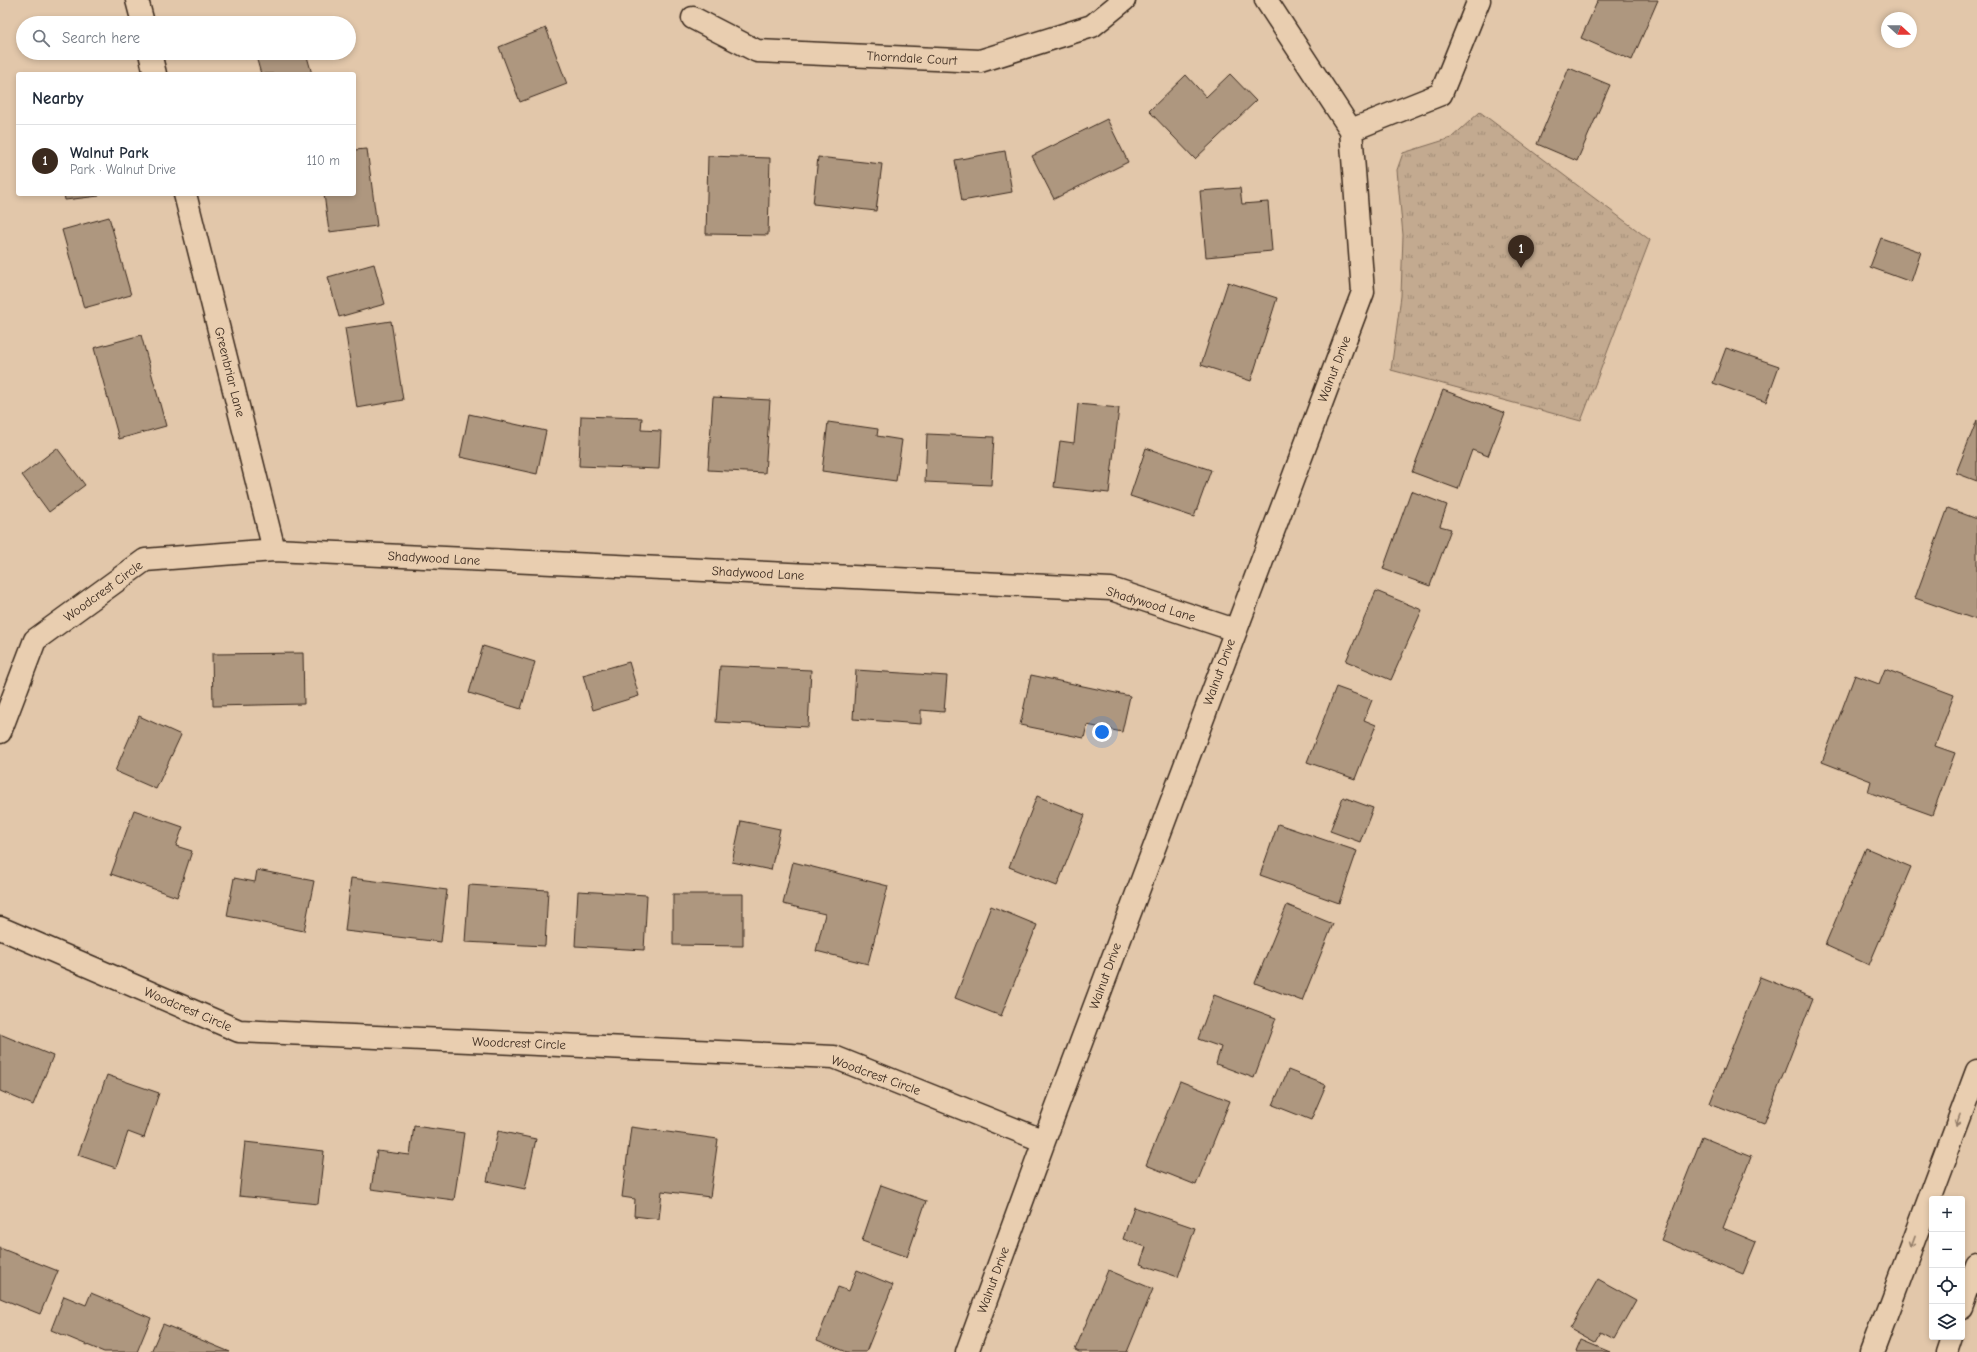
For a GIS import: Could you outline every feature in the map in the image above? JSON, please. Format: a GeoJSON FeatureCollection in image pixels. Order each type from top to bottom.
{"type":"FeatureCollection","features":[{"type":"Feature","properties":{"kind":"street"},"geometry":{"type":"LineString","coordinates":[[137,0],[141,16]]}},
{"type":"Feature","properties":{"kind":"street","name":"Thorndale Court"},"geometry":{"type":"LineString","coordinates":[[693,18],[756,51],[980,61],[1092,26],[1124,0]]}},
{"type":"Feature","properties":{"kind":"street","name":"Walnut Drive"},"geometry":{"type":"LineString","coordinates":[[967,1352],[1044,1141],[1363,292],[1351,130],[1266,0]]}},
{"type":"Feature","properties":{"kind":"street"},"geometry":{"type":"LineString","coordinates":[[1351,130],[1441,94],[1479,0]]}},
{"type":"Feature","properties":{"kind":"street"},"geometry":{"type":"LineString","coordinates":[[152,60],[155,72]]}},
{"type":"Feature","properties":{"kind":"street","name":"Greenbriar Lane"},"geometry":{"type":"LineString","coordinates":[[186,196],[274,550]]}},
{"type":"Feature","properties":{"kind":"street","name":"Shadywood Lane"},"geometry":{"type":"LineString","coordinates":[[274,550],[1111,589],[1235,630]]}},
{"type":"Feature","properties":{"kind":"street","name":"Woodcrest Circle"},"geometry":{"type":"LineString","coordinates":[[0,732],[36,640],[145,560],[274,550]]}},
{"type":"Feature","properties":{"kind":"street","name":"Woodcrest Circle"},"geometry":{"type":"LineString","coordinates":[[0,928],[240,1031],[834,1057],[1044,1141]]}},
{"type":"Feature","properties":{"kind":"street"},"geometry":{"type":"LineString","coordinates":[[1872,1352],[1977,1071]]}},
{"type":"Feature","properties":{"kind":"street"},"geometry":{"type":"LineString","coordinates":[[1963,1304],[1977,1267]]}},
{"type":"Feature","properties":{"kind":"street"},"geometry":{"type":"LineString","coordinates":[[1946,1352],[1950,1340]]}},
{"type":"Feature","properties":{"kind":"green space"},"geometry":{"type":"Polygon","coordinates":[[[1480,112],[1650,240],[1581,421],[1391,370],[1401,296],[1403,235],[1397,170],[1403,153],[1451,138],[1480,112]]]}},
{"type":"Feature","properties":{"kind":"building"},"geometry":{"type":"Polygon","coordinates":[[[1598,0],[1658,0],[1632,60],[1581,38],[1598,0]]]}},
{"type":"Feature","properties":{"kind":"building"},"geometry":{"type":"Polygon","coordinates":[[[546,28],[567,84],[520,102],[499,47],[546,28]]]}},
{"type":"Feature","properties":{"kind":"building"},"geometry":{"type":"Polygon","coordinates":[[[257,60],[308,60],[311,72],[260,72],[257,60]]]}},
{"type":"Feature","properties":{"kind":"building"},"geometry":{"type":"Polygon","coordinates":[[[1569,68],[1610,85],[1577,161],[1537,144],[1569,68]]]}},
{"type":"Feature","properties":{"kind":"building"},"geometry":{"type":"Polygon","coordinates":[[[1230,74],[1256,101],[1195,159],[1149,111],[1186,75],[1206,97],[1230,74]]]}},
{"type":"Feature","properties":{"kind":"building"},"geometry":{"type":"Polygon","coordinates":[[[1107,119],[1128,162],[1054,199],[1032,156],[1107,119]]]}},
{"type":"Feature","properties":{"kind":"building"},"geometry":{"type":"Polygon","coordinates":[[[367,149],[377,226],[329,232],[324,196],[356,196],[356,150],[367,149]]]}},
{"type":"Feature","properties":{"kind":"building"},"geometry":{"type":"Polygon","coordinates":[[[1005,151],[1012,192],[962,201],[955,160],[1005,151]]]}},
{"type":"Feature","properties":{"kind":"building"},"geometry":{"type":"Polygon","coordinates":[[[708,156],[770,158],[768,235],[706,234],[708,156]]]}},
{"type":"Feature","properties":{"kind":"building"},"geometry":{"type":"Polygon","coordinates":[[[818,157],[882,164],[876,211],[813,204],[818,157]]]}},
{"type":"Feature","properties":{"kind":"building"},"geometry":{"type":"Polygon","coordinates":[[[1240,188],[1242,204],[1268,202],[1272,251],[1206,257],[1200,191],[1240,188]]]}},
{"type":"Feature","properties":{"kind":"building"},"geometry":{"type":"Polygon","coordinates":[[[64,196],[99,196],[65,200],[64,196]]]}},
{"type":"Feature","properties":{"kind":"building"},"geometry":{"type":"Polygon","coordinates":[[[109,217],[131,295],[84,308],[62,230],[109,217]]]}},
{"type":"Feature","properties":{"kind":"building"},"geometry":{"type":"Polygon","coordinates":[[[1881,238],[1921,252],[1911,282],[1870,267],[1881,238]]]}},
{"type":"Feature","properties":{"kind":"building"},"geometry":{"type":"Polygon","coordinates":[[[374,264],[385,304],[339,317],[328,277],[374,264]]]}},
{"type":"Feature","properties":{"kind":"building"},"geometry":{"type":"Polygon","coordinates":[[[1228,282],[1277,298],[1251,381],[1201,365],[1228,282]]]}},
{"type":"Feature","properties":{"kind":"building"},"geometry":{"type":"Polygon","coordinates":[[[391,321],[403,400],[357,408],[345,328],[391,321]]]}},
{"type":"Feature","properties":{"kind":"building"},"geometry":{"type":"Polygon","coordinates":[[[141,335],[166,426],[119,439],[94,348],[141,335]]]}},
{"type":"Feature","properties":{"kind":"building"},"geometry":{"type":"Polygon","coordinates":[[[1726,348],[1779,366],[1766,402],[1713,383],[1726,348]]]}},
{"type":"Feature","properties":{"kind":"building"},"geometry":{"type":"Polygon","coordinates":[[[1443,390],[1505,413],[1488,456],[1472,450],[1458,489],[1412,472],[1443,390]]]}},
{"type":"Feature","properties":{"kind":"building"},"geometry":{"type":"Polygon","coordinates":[[[713,397],[770,400],[765,473],[708,470],[713,397]]]}},
{"type":"Feature","properties":{"kind":"building"},"geometry":{"type":"Polygon","coordinates":[[[1078,404],[1119,408],[1109,493],[1054,487],[1060,441],[1074,443],[1078,404]]]}},
{"type":"Feature","properties":{"kind":"building"},"geometry":{"type":"Polygon","coordinates":[[[469,414],[546,431],[537,474],[460,457],[469,414]]]}},
{"type":"Feature","properties":{"kind":"building"},"geometry":{"type":"Polygon","coordinates":[[[581,416],[642,418],[641,430],[661,431],[659,469],[579,466],[581,416]]]}},
{"type":"Feature","properties":{"kind":"building"},"geometry":{"type":"Polygon","coordinates":[[[1977,420],[1977,481],[1956,473],[1977,420]]]}},
{"type":"Feature","properties":{"kind":"building"},"geometry":{"type":"Polygon","coordinates":[[[828,422],[878,429],[877,436],[902,440],[896,481],[822,471],[828,422]]]}},
{"type":"Feature","properties":{"kind":"building"},"geometry":{"type":"Polygon","coordinates":[[[927,434],[994,437],[991,485],[925,482],[927,434]]]}},
{"type":"Feature","properties":{"kind":"building"},"geometry":{"type":"Polygon","coordinates":[[[57,448],[85,485],[49,512],[22,475],[57,448]]]}},
{"type":"Feature","properties":{"kind":"building"},"geometry":{"type":"Polygon","coordinates":[[[1146,448],[1211,470],[1194,517],[1130,496],[1146,448]]]}},
{"type":"Feature","properties":{"kind":"building"},"geometry":{"type":"Polygon","coordinates":[[[1411,491],[1447,505],[1440,526],[1451,529],[1430,586],[1383,569],[1411,491]]]}},
{"type":"Feature","properties":{"kind":"building"},"geometry":{"type":"Polygon","coordinates":[[[1948,508],[1977,519],[1977,620],[1915,598],[1948,508]]]}},
{"type":"Feature","properties":{"kind":"building"},"geometry":{"type":"Polygon","coordinates":[[[1376,591],[1422,610],[1391,680],[1346,661],[1376,591]]]}},
{"type":"Feature","properties":{"kind":"building"},"geometry":{"type":"Polygon","coordinates":[[[483,646],[535,662],[521,709],[469,693],[483,646]]]}},
{"type":"Feature","properties":{"kind":"building"},"geometry":{"type":"Polygon","coordinates":[[[303,653],[304,704],[213,706],[212,654],[303,653]]]}},
{"type":"Feature","properties":{"kind":"building"},"geometry":{"type":"Polygon","coordinates":[[[629,662],[639,696],[593,710],[583,675],[629,662]]]}},
{"type":"Feature","properties":{"kind":"building"},"geometry":{"type":"Polygon","coordinates":[[[720,666],[811,670],[808,727],[716,722],[720,666]]]}},
{"type":"Feature","properties":{"kind":"building"},"geometry":{"type":"Polygon","coordinates":[[[1885,669],[1954,695],[1935,746],[1955,753],[1932,815],[1868,792],[1871,781],[1822,762],[1855,675],[1879,684],[1885,669]]]}},
{"type":"Feature","properties":{"kind":"building"},"geometry":{"type":"Polygon","coordinates":[[[856,670],[947,676],[944,712],[921,710],[921,724],[853,719],[856,670]]]}},
{"type":"Feature","properties":{"kind":"building"},"geometry":{"type":"Polygon","coordinates":[[[1031,675],[1130,696],[1122,732],[1087,725],[1084,738],[1020,725],[1031,675]]]}},
{"type":"Feature","properties":{"kind":"building"},"geometry":{"type":"Polygon","coordinates":[[[1336,687],[1372,700],[1364,720],[1376,725],[1355,779],[1307,762],[1336,687]]]}},
{"type":"Feature","properties":{"kind":"building"},"geometry":{"type":"Polygon","coordinates":[[[139,716],[181,735],[156,789],[115,771],[139,716]]]}},
{"type":"Feature","properties":{"kind":"building"},"geometry":{"type":"Polygon","coordinates":[[[1037,796],[1085,815],[1057,886],[1009,867],[1037,796]]]}},
{"type":"Feature","properties":{"kind":"building"},"geometry":{"type":"Polygon","coordinates":[[[1343,797],[1373,808],[1360,842],[1330,831],[1343,797]]]}},
{"type":"Feature","properties":{"kind":"building"},"geometry":{"type":"Polygon","coordinates":[[[134,810],[183,827],[176,846],[192,851],[177,897],[111,874],[134,810]]]}},
{"type":"Feature","properties":{"kind":"building"},"geometry":{"type":"Polygon","coordinates":[[[741,821],[780,829],[771,870],[732,862],[741,821]]]}},
{"type":"Feature","properties":{"kind":"building"},"geometry":{"type":"Polygon","coordinates":[[[1278,824],[1357,851],[1339,903],[1260,875],[1278,824]]]}},
{"type":"Feature","properties":{"kind":"building"},"geometry":{"type":"Polygon","coordinates":[[[1866,848],[1911,867],[1869,965],[1825,945],[1866,848]]]}},
{"type":"Feature","properties":{"kind":"building"},"geometry":{"type":"Polygon","coordinates":[[[793,862],[888,886],[868,964],[816,951],[825,914],[783,904],[793,862]]]}},
{"type":"Feature","properties":{"kind":"building"},"geometry":{"type":"Polygon","coordinates":[[[257,870],[314,881],[304,931],[227,916],[234,878],[255,882],[257,870]]]}},
{"type":"Feature","properties":{"kind":"building"},"geometry":{"type":"Polygon","coordinates":[[[351,878],[447,890],[441,942],[345,931],[351,878]]]}},
{"type":"Feature","properties":{"kind":"building"},"geometry":{"type":"Polygon","coordinates":[[[469,885],[548,890],[545,946],[465,942],[469,885]]]}},
{"type":"Feature","properties":{"kind":"building"},"geometry":{"type":"Polygon","coordinates":[[[578,891],[647,895],[644,950],[575,946],[578,891]]]}},
{"type":"Feature","properties":{"kind":"building"},"geometry":{"type":"Polygon","coordinates":[[[673,894],[743,894],[743,946],[673,945],[673,894]]]}},
{"type":"Feature","properties":{"kind":"building"},"geometry":{"type":"Polygon","coordinates":[[[1287,905],[1333,924],[1302,1001],[1255,983],[1287,905]]]}},
{"type":"Feature","properties":{"kind":"building"},"geometry":{"type":"Polygon","coordinates":[[[991,906],[1037,925],[1001,1016],[955,998],[991,906]]]}},
{"type":"Feature","properties":{"kind":"building"},"geometry":{"type":"Polygon","coordinates":[[[1760,977],[1813,998],[1764,1124],[1710,1103],[1760,977]]]}},
{"type":"Feature","properties":{"kind":"building"},"geometry":{"type":"Polygon","coordinates":[[[1214,995],[1276,1018],[1254,1078],[1216,1064],[1221,1047],[1198,1039],[1214,995]]]}},
{"type":"Feature","properties":{"kind":"building"},"geometry":{"type":"Polygon","coordinates":[[[0,1034],[53,1056],[33,1105],[0,1091],[0,1034]]]}},
{"type":"Feature","properties":{"kind":"building"},"geometry":{"type":"Polygon","coordinates":[[[1288,1070],[1326,1085],[1311,1120],[1273,1105],[1288,1070]]]}},
{"type":"Feature","properties":{"kind":"building"},"geometry":{"type":"Polygon","coordinates":[[[107,1075],[159,1093],[144,1138],[128,1132],[116,1168],[78,1155],[107,1075]]]}},
{"type":"Feature","properties":{"kind":"building"},"geometry":{"type":"Polygon","coordinates":[[[1180,1081],[1230,1101],[1196,1185],[1146,1165],[1180,1081]]]}},
{"type":"Feature","properties":{"kind":"building"},"geometry":{"type":"Polygon","coordinates":[[[414,1126],[464,1133],[454,1200],[371,1189],[377,1151],[410,1155],[414,1126]]]}},
{"type":"Feature","properties":{"kind":"building"},"geometry":{"type":"Polygon","coordinates":[[[631,1127],[718,1139],[710,1197],[662,1191],[659,1219],[634,1216],[635,1199],[622,1197],[631,1127]]]}},
{"type":"Feature","properties":{"kind":"building"},"geometry":{"type":"Polygon","coordinates":[[[498,1131],[536,1139],[525,1189],[487,1181],[498,1131]]]}},
{"type":"Feature","properties":{"kind":"building"},"geometry":{"type":"Polygon","coordinates":[[[1702,1137],[1751,1157],[1723,1228],[1756,1242],[1743,1274],[1661,1240],[1702,1137]]]}},
{"type":"Feature","properties":{"kind":"building"},"geometry":{"type":"Polygon","coordinates":[[[245,1142],[324,1151],[318,1204],[239,1196],[245,1142]]]}},
{"type":"Feature","properties":{"kind":"building"},"geometry":{"type":"Polygon","coordinates":[[[881,1185],[926,1201],[907,1257],[862,1241],[881,1185]]]}},
{"type":"Feature","properties":{"kind":"building"},"geometry":{"type":"Polygon","coordinates":[[[1134,1207],[1195,1228],[1178,1277],[1140,1264],[1146,1247],[1123,1239],[1134,1207]]]}},
{"type":"Feature","properties":{"kind":"building"},"geometry":{"type":"Polygon","coordinates":[[[0,1248],[58,1271],[40,1314],[0,1298],[0,1248]]]}},
{"type":"Feature","properties":{"kind":"building"},"geometry":{"type":"Polygon","coordinates":[[[857,1270],[893,1285],[866,1352],[847,1352],[817,1340],[838,1287],[849,1291],[857,1270]]]}},
{"type":"Feature","properties":{"kind":"building"},"geometry":{"type":"Polygon","coordinates":[[[1108,1270],[1153,1289],[1127,1352],[1079,1352],[1075,1350],[1108,1270]]]}},
{"type":"Feature","properties":{"kind":"building"},"geometry":{"type":"Polygon","coordinates":[[[1598,1279],[1636,1300],[1614,1339],[1601,1332],[1595,1342],[1570,1328],[1598,1279]]]}},
{"type":"Feature","properties":{"kind":"building"},"geometry":{"type":"Polygon","coordinates":[[[91,1293],[151,1318],[137,1352],[104,1352],[51,1330],[64,1296],[86,1305],[91,1293]]]}},
{"type":"Feature","properties":{"kind":"building"},"geometry":{"type":"Polygon","coordinates":[[[163,1324],[230,1352],[151,1352],[163,1324]]]}},
{"type":"Feature","properties":{"kind":"building"},"geometry":{"type":"Polygon","coordinates":[[[1581,1340],[1610,1352],[1576,1352],[1581,1340]]]}},
{"type":"Feature","properties":{"kind":"place","name":"Walnut Park"},"geometry":{"type":"Point","coordinates":[1521,268]}}]}
